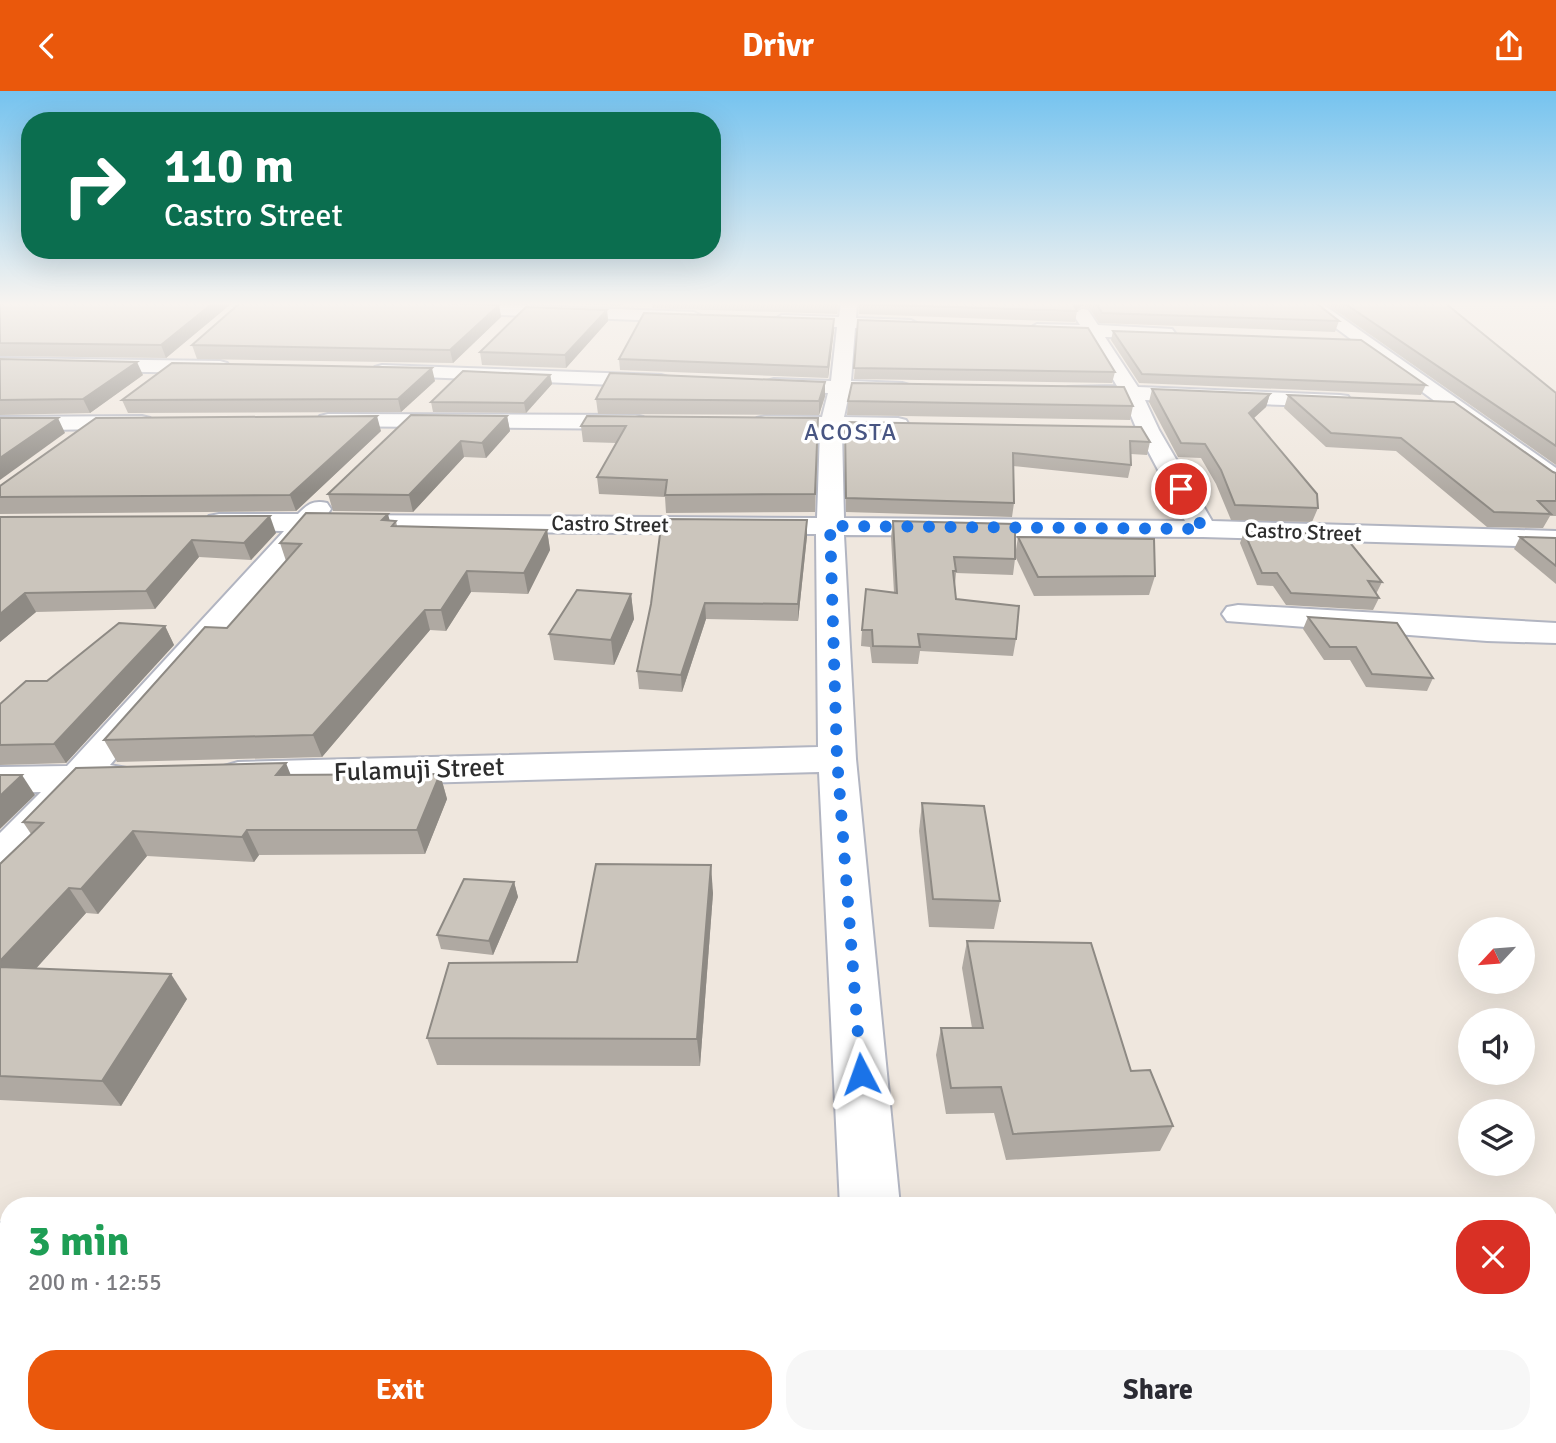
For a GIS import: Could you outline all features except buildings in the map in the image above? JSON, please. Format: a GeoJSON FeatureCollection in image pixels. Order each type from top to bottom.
{"type":"FeatureCollection","features":[{"type":"Feature","properties":{"kind":"street"},"geometry":{"type":"LineString","coordinates":[[64,447],[173,366]]}},
{"type":"Feature","properties":{"kind":"street"},"geometry":{"type":"LineString","coordinates":[[176,366],[242,368]]}},
{"type":"Feature","properties":{"kind":"street"},"geometry":{"type":"LineString","coordinates":[[382,448],[468,366]]}},
{"type":"Feature","properties":{"kind":"street"},"geometry":{"type":"LineString","coordinates":[[841,366],[836,406],[830,526],[837,758],[869,1197]]}},
{"type":"Feature","properties":{"kind":"street"},"geometry":{"type":"LineString","coordinates":[[1114,366],[1131,392],[1148,430],[1203,529]]}},
{"type":"Feature","properties":{"kind":"street"},"geometry":{"type":"LineString","coordinates":[[1398,366],[1556,479]]}},
{"type":"Feature","properties":{"kind":"street"},"geometry":{"type":"LineString","coordinates":[[366,370],[678,381]]}},
{"type":"Feature","properties":{"kind":"street"},"geometry":{"type":"LineString","coordinates":[[759,385],[914,425]]}},
{"type":"Feature","properties":{"kind":"street"},"geometry":{"type":"LineString","coordinates":[[750,423],[923,389]]}},
{"type":"Feature","properties":{"kind":"street"},"geometry":{"type":"LineString","coordinates":[[1062,391],[1359,402]]}},
{"type":"Feature","properties":{"kind":"street"},"geometry":{"type":"LineString","coordinates":[[1413,404],[1454,406]]}},
{"type":"Feature","properties":{"kind":"street"},"geometry":{"type":"LineString","coordinates":[[301,421],[655,422]]}},
{"type":"Feature","properties":{"kind":"street"},"geometry":{"type":"LineString","coordinates":[[0,424],[164,422]]}},
{"type":"Feature","properties":{"kind":"street"},"geometry":{"type":"LineString","coordinates":[[1121,429],[1148,430]]}},
{"type":"Feature","properties":{"kind":"street"},"geometry":{"type":"LineString","coordinates":[[0,859],[77,779],[305,521],[334,494]]}},
{"type":"Feature","properties":{"kind":"street","name":"Castro Street"},"geometry":{"type":"LineString","coordinates":[[194,522],[1203,529],[1556,539]]}},
{"type":"Feature","properties":{"kind":"street"},"geometry":{"type":"LineString","coordinates":[[1238,614],[1487,631],[1556,633]]}},
{"type":"Feature","properties":{"kind":"street","name":"Fulamuji Street"},"geometry":{"type":"LineString","coordinates":[[202,775],[837,758]]}},
{"type":"Feature","properties":{"kind":"street"},"geometry":{"type":"LineString","coordinates":[[0,780],[146,777]]}},
{"type":"Feature","properties":{"kind":"district","name":"ACOSTA"},"geometry":{"type":"Point","coordinates":[851,432]}},
{"type":"Feature","properties":{"kind":"route"},"geometry":{"type":"LineString","coordinates":[[861,1074],[837,758],[830,526],[1203,529],[1181,489]]}}]}
